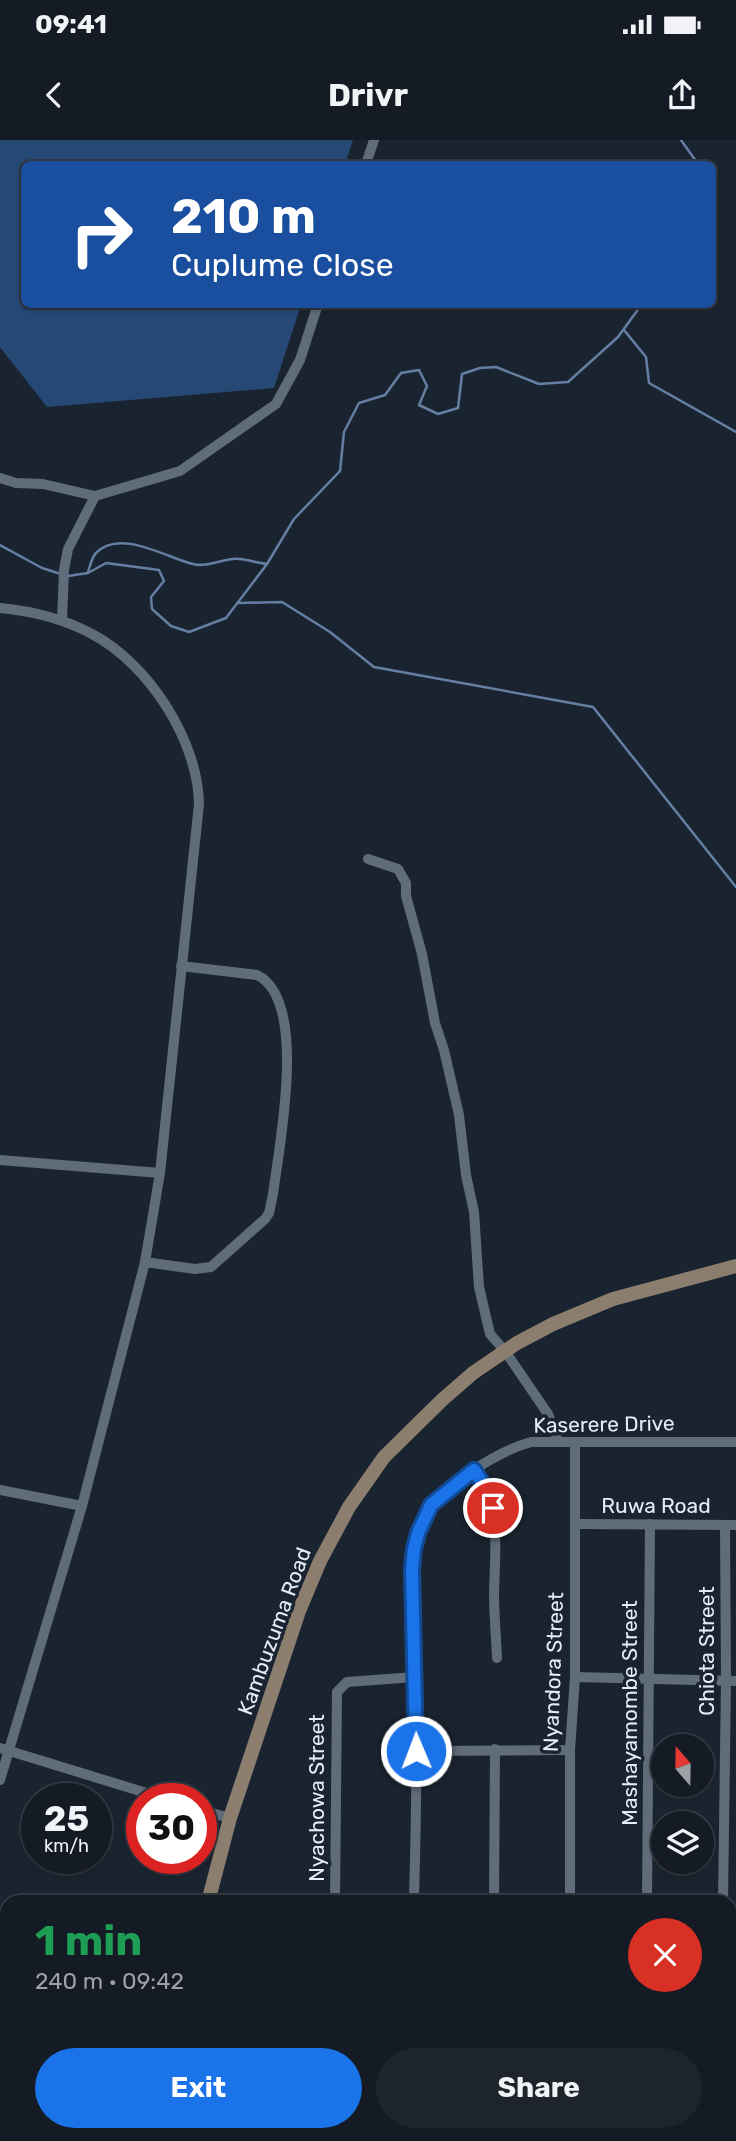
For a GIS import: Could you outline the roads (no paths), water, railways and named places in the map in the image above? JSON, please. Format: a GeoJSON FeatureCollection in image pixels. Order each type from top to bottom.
{"type":"FeatureCollection","features":[{"type":"Feature","properties":{"kind":"main road","name":"Kambuzuma Road"},"geometry":{"type":"LineString","coordinates":[[210,1895],[230,1818],[299,1611],[320,1561],[349,1507],[384,1458],[473,1373],[553,1324],[614,1299],[736,1266]]}},
{"type":"Feature","properties":{"kind":"street"},"geometry":{"type":"LineString","coordinates":[[367,161],[374,140]]}},
{"type":"Feature","properties":{"kind":"street"},"geometry":{"type":"LineString","coordinates":[[0,478],[16,483],[43,484],[95,496],[180,471],[275,404],[300,360],[317,308]]}},
{"type":"Feature","properties":{"kind":"street"},"geometry":{"type":"LineString","coordinates":[[62,620],[64,570],[71,541],[95,496]]}},
{"type":"Feature","properties":{"kind":"street"},"geometry":{"type":"LineString","coordinates":[[0,608],[62,620],[94,634],[138,671],[167,708],[192,757],[198,781],[199,804],[160,1173],[145,1262],[82,1506],[4,1750],[0,1780]]}},
{"type":"Feature","properties":{"kind":"street"},"geometry":{"type":"LineString","coordinates":[[368,859],[398,869],[406,883],[406,896],[422,954],[435,1023],[459,1115],[466,1175],[474,1212],[480,1287],[490,1334],[505,1351],[548,1414],[558,1441]]}},
{"type":"Feature","properties":{"kind":"street"},"geometry":{"type":"LineString","coordinates":[[145,1262],[195,1269],[211,1267],[265,1219],[273,1194],[289,1055],[277,995],[266,979],[257,975],[181,966]]}},
{"type":"Feature","properties":{"kind":"street"},"geometry":{"type":"LineString","coordinates":[[0,1160],[160,1173]]}},
{"type":"Feature","properties":{"kind":"street","name":"Kaserere Drive"},"geometry":{"type":"LineString","coordinates":[[414,1895],[416,1751],[412,1569],[418,1533],[431,1505],[474,1470],[518,1446],[531,1442],[736,1442]]}},
{"type":"Feature","properties":{"kind":"street","name":"Nyandora Street"},"geometry":{"type":"LineString","coordinates":[[570,1895],[570,1749],[575,1677],[575,1442]]}},
{"type":"Feature","properties":{"kind":"street"},"geometry":{"type":"LineString","coordinates":[[474,1470],[490,1495],[493,1508],[498,1658]]}},
{"type":"Feature","properties":{"kind":"street"},"geometry":{"type":"LineString","coordinates":[[0,1490],[82,1506]]}},
{"type":"Feature","properties":{"kind":"street","name":"Ruwa Road"},"geometry":{"type":"LineString","coordinates":[[575,1524],[736,1525]]}},
{"type":"Feature","properties":{"kind":"street","name":"Mashayamombe Street"},"geometry":{"type":"LineString","coordinates":[[647,1895],[650,1524]]}},
{"type":"Feature","properties":{"kind":"street","name":"Chiota Street"},"geometry":{"type":"LineString","coordinates":[[723,1895],[731,1681],[725,1525]]}},
{"type":"Feature","properties":{"kind":"street","name":"Nyachowa Street"},"geometry":{"type":"LineString","coordinates":[[335,1895],[337,1692],[347,1682],[415,1676]]}},
{"type":"Feature","properties":{"kind":"street"},"geometry":{"type":"LineString","coordinates":[[575,1677],[731,1681]]}},
{"type":"Feature","properties":{"kind":"street"},"geometry":{"type":"LineString","coordinates":[[494,1895],[495,1749]]}},
{"type":"Feature","properties":{"kind":"street"},"geometry":{"type":"LineString","coordinates":[[416,1751],[570,1749]]}},
{"type":"Feature","properties":{"kind":"street"},"geometry":{"type":"LineString","coordinates":[[4,1750],[126,1787]]}},
{"type":"Feature","properties":{"kind":"street"},"geometry":{"type":"LineString","coordinates":[[217,1814],[230,1818]]}},
{"type":"Feature","properties":{"kind":"waterway"},"geometry":{"type":"LineString","coordinates":[[681,140],[696,161]]}},
{"type":"Feature","properties":{"kind":"waterway"},"geometry":{"type":"LineString","coordinates":[[68,576],[88,573],[106,563],[159,570],[164,581],[151,597],[152,609],[171,626],[189,632],[226,618],[267,564],[294,519],[340,471],[344,432],[359,403],[385,395],[401,373],[419,370],[427,386],[419,405],[438,414],[458,408],[462,374],[480,368],[496,367],[539,384],[568,382],[618,337],[639,308]]}},
{"type":"Feature","properties":{"kind":"waterway"},"geometry":{"type":"LineString","coordinates":[[624,330],[646,357],[649,383],[736,432]]}},
{"type":"Feature","properties":{"kind":"waterway"},"geometry":{"type":"LineString","coordinates":[[88,572],[96,553],[106,546],[118,543],[144,547],[199,565],[234,559],[267,564]]}},
{"type":"Feature","properties":{"kind":"waterway"},"geometry":{"type":"LineString","coordinates":[[0,545],[42,568],[61,574]]}},
{"type":"Feature","properties":{"kind":"waterway"},"geometry":{"type":"LineString","coordinates":[[239,603],[282,602],[330,632],[374,667],[593,707],[736,887]]}}]}
